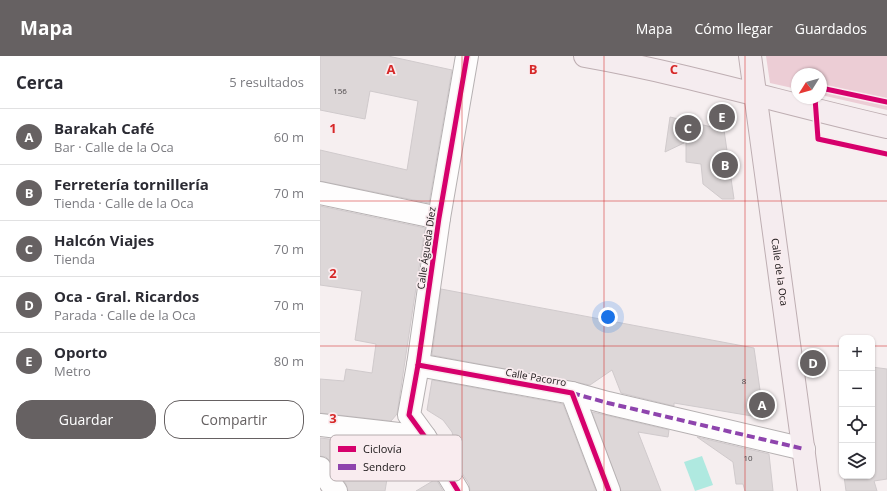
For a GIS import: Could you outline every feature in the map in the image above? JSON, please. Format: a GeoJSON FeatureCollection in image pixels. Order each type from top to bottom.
{"type":"FeatureCollection","features":[{"type":"Feature","properties":{"kind":"main road"},"geometry":{"type":"LineString","coordinates":[[586,56],[683,76],[887,127]]}},
{"type":"Feature","properties":{"kind":"main road","name":"Calle de la Oca"},"geometry":{"type":"LineString","coordinates":[[750,56],[810,491]]}},
{"type":"Feature","properties":{"kind":"street","name":"Calle Águeda Díez"},"geometry":{"type":"LineString","coordinates":[[424,435],[409,415],[418,365],[439,218],[467,56]]}},
{"type":"Feature","properties":{"kind":"street"},"geometry":{"type":"LineString","coordinates":[[320,194],[439,218]]}},
{"type":"Feature","properties":{"kind":"street","name":"Calle Pacorro"},"geometry":{"type":"LineString","coordinates":[[418,365],[572,393],[610,491]]}},
{"type":"Feature","properties":{"kind":"street"},"geometry":{"type":"LineString","coordinates":[[572,393],[608,404],[804,449]]}},
{"type":"Feature","properties":{"kind":"street"},"geometry":{"type":"LineString","coordinates":[[320,425],[408,435]]}},
{"type":"Feature","properties":{"kind":"street"},"geometry":{"type":"LineString","coordinates":[[320,468],[336,491]]}},
{"type":"Feature","properties":{"kind":"street","name":"Calle Águeda Díez"},"geometry":{"type":"LineString","coordinates":[[452,481],[458,491]]}},
{"type":"Feature","properties":{"kind":"shaded area"},"geometry":{"type":"Polygon","coordinates":[[[766,56],[887,56],[887,110],[827,96],[827,68],[791,68],[791,88],[770,83],[766,56]]]}},
{"type":"Feature","properties":{"kind":"shaded area"},"geometry":{"type":"Polygon","coordinates":[[[702,456],[713,485],[695,491],[684,462],[702,456]]]}},
{"type":"Feature","properties":{"kind":"building"},"geometry":{"type":"Polygon","coordinates":[[[320,56],[388,56],[452,70],[429,203],[320,181],[320,150],[407,170],[418,101],[370,91],[365,119],[320,110],[320,56]]]}},
{"type":"Feature","properties":{"kind":"building"},"geometry":{"type":"Polygon","coordinates":[[[670,117],[724,130],[734,199],[722,199],[703,184],[701,164],[686,162],[686,142],[665,152],[670,117]]]}},
{"type":"Feature","properties":{"kind":"building"},"geometry":{"type":"Polygon","coordinates":[[[320,206],[425,228],[397,414],[391,421],[320,413],[320,379],[344,381],[346,369],[372,373],[376,344],[355,340],[362,291],[320,285],[320,206]]]}},
{"type":"Feature","properties":{"kind":"building"},"geometry":{"type":"Polygon","coordinates":[[[441,289],[754,348],[764,418],[674,403],[674,406],[621,393],[612,370],[590,385],[432,355],[441,289]]]}},
{"type":"Feature","properties":{"kind":"building"},"geometry":{"type":"Polygon","coordinates":[[[875,367],[887,369],[887,479],[874,481],[877,491],[846,491],[844,479],[875,479],[875,367]]]}},
{"type":"Feature","properties":{"kind":"building"},"geometry":{"type":"Polygon","coordinates":[[[432,380],[563,404],[596,491],[470,491],[469,484],[462,473],[462,435],[453,435],[443,420],[427,410],[432,380]]]}},
{"type":"Feature","properties":{"kind":"building"},"geometry":{"type":"Polygon","coordinates":[[[592,412],[669,430],[668,437],[638,432],[661,491],[621,491],[592,412]]]}},
{"type":"Feature","properties":{"kind":"building"},"geometry":{"type":"Polygon","coordinates":[[[697,437],[769,454],[773,491],[745,491],[743,484],[736,484],[733,462],[697,437]]]}},
{"type":"Feature","properties":{"kind":"building"},"geometry":{"type":"Polygon","coordinates":[[[320,438],[330,439],[330,461],[326,457],[320,456],[320,438]]]}},
{"type":"Feature","properties":{"kind":"building"},"geometry":{"type":"Polygon","coordinates":[[[344,481],[387,481],[385,491],[348,491],[344,481]]]}},
{"type":"Feature","properties":{"kind":"building"},"geometry":{"type":"Polygon","coordinates":[[[433,481],[437,481],[443,491],[416,491],[433,481]]]}},
{"type":"Feature","properties":{"kind":"marked path"},"geometry":{"type":"LineString","coordinates":[[572,393],[608,403],[804,449]]}},
{"type":"Feature","properties":{"kind":"cycle path"},"geometry":{"type":"LineString","coordinates":[[424,435],[409,415],[418,365],[439,218],[467,56]]}},
{"type":"Feature","properties":{"kind":"cycle path"},"geometry":{"type":"LineString","coordinates":[[827,89],[887,102]]}},
{"type":"Feature","properties":{"kind":"cycle path"},"geometry":{"type":"LineString","coordinates":[[815,104],[818,139],[887,154]]}},
{"type":"Feature","properties":{"kind":"cycle path"},"geometry":{"type":"LineString","coordinates":[[418,365],[572,393],[609,491]]}},
{"type":"Feature","properties":{"kind":"cycle path"},"geometry":{"type":"LineString","coordinates":[[452,481],[458,491]]}},
{"type":"Feature","properties":{"kind":"place","name":"Oporto"},"geometry":{"type":"Point","coordinates":[722,117]}},
{"type":"Feature","properties":{"kind":"place","name":"Halcón Viajes"},"geometry":{"type":"Point","coordinates":[688,128]}},
{"type":"Feature","properties":{"kind":"place","name":"Ferretería tornillería"},"geometry":{"type":"Point","coordinates":[725,165]}},
{"type":"Feature","properties":{"kind":"place","name":"Oca - Gral. Ricardos"},"geometry":{"type":"Point","coordinates":[813,363]}},
{"type":"Feature","properties":{"kind":"place","name":"Barakah Café"},"geometry":{"type":"Point","coordinates":[762,405]}}]}
